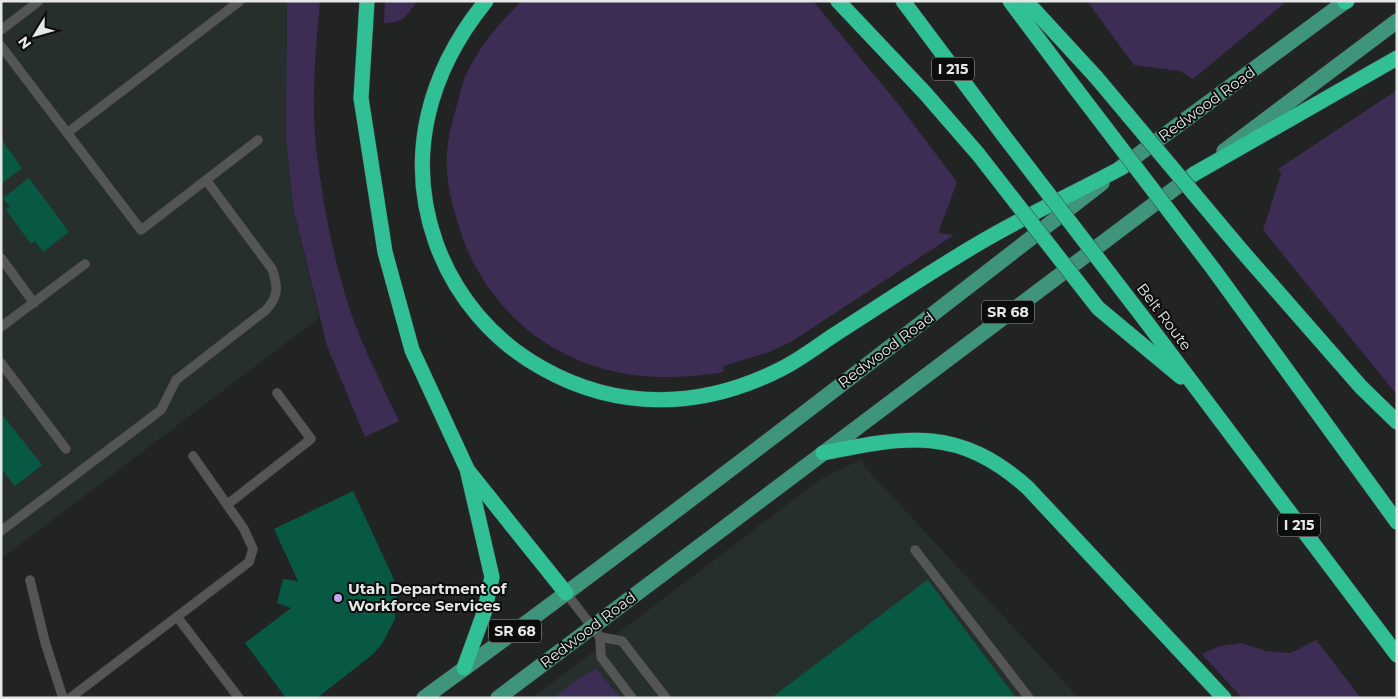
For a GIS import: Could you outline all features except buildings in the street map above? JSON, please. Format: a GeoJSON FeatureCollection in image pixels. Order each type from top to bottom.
{"type":"FeatureCollection","features":[{"type":"Feature","properties":{"kind":"highway"},"geometry":{"type":"LineString","coordinates":[[367,1],[361,98],[386,252],[412,350],[467,469],[492,577],[484,613],[464,668]]}},
{"type":"Feature","properties":{"kind":"highway"},"geometry":{"type":"LineString","coordinates":[[486,1],[469,22],[454,47],[440,75],[431,102],[425,133],[424,191],[428,217],[436,244],[462,296],[501,340],[526,359],[556,376],[581,388],[608,395],[637,400],[668,400],[696,397],[734,388],[780,370],[968,250],[1123,166]]}},
{"type":"Feature","properties":{"kind":"highway"},"geometry":{"type":"LineString","coordinates":[[838,1],[925,93],[978,154],[1098,308],[1201,395]]}},
{"type":"Feature","properties":{"kind":"highway","name":"Belt Route"},"geometry":{"type":"LineString","coordinates":[[902,1],[1397,655]]}},
{"type":"Feature","properties":{"kind":"highway"},"geometry":{"type":"LineString","coordinates":[[1010,1],[1214,270],[1397,522]]}},
{"type":"Feature","properties":{"kind":"highway"},"geometry":{"type":"LineString","coordinates":[[1026,1],[1096,77],[1242,251],[1360,387],[1397,422]]}},
{"type":"Feature","properties":{"kind":"highway"},"geometry":{"type":"LineString","coordinates":[[1194,174],[1397,58]]}},
{"type":"Feature","properties":{"kind":"highway"},"geometry":{"type":"LineString","coordinates":[[823,453],[872,443],[923,440],[979,452],[1028,488],[1224,698]]}},
{"type":"Feature","properties":{"kind":"highway"},"geometry":{"type":"LineString","coordinates":[[467,469],[566,593]]}},
{"type":"Feature","properties":{"kind":"main road","name":"Redwood Road"},"geometry":{"type":"LineString","coordinates":[[424,698],[906,336],[1123,166],[1346,2]]}},
{"type":"Feature","properties":{"kind":"main road","name":"Redwood Road"},"geometry":{"type":"LineString","coordinates":[[498,698],[596,632],[823,453],[1397,21]]}},
{"type":"Feature","properties":{"kind":"lane"},"geometry":{"type":"LineString","coordinates":[[1,30],[39,1]]}},
{"type":"Feature","properties":{"kind":"lane"},"geometry":{"type":"LineString","coordinates":[[68,133],[240,1]]}},
{"type":"Feature","properties":{"kind":"lane"},"geometry":{"type":"LineString","coordinates":[[1,46],[141,230],[258,140]]}},
{"type":"Feature","properties":{"kind":"lane"},"geometry":{"type":"LineString","coordinates":[[1,531],[161,410],[176,380],[273,303],[277,285],[272,270],[206,180]]}},
{"type":"Feature","properties":{"kind":"lane"},"geometry":{"type":"LineString","coordinates":[[1,258],[34,303]]}},
{"type":"Feature","properties":{"kind":"lane"},"geometry":{"type":"LineString","coordinates":[[1,327],[85,264]]}},
{"type":"Feature","properties":{"kind":"lane"},"geometry":{"type":"LineString","coordinates":[[1,363],[66,449]]}},
{"type":"Feature","properties":{"kind":"lane"},"geometry":{"type":"LineString","coordinates":[[228,504],[311,439],[277,393]]}},
{"type":"Feature","properties":{"kind":"lane"},"geometry":{"type":"LineString","coordinates":[[70,698],[178,618],[241,569],[251,558],[253,550],[249,538],[228,504],[193,456]]}},
{"type":"Feature","properties":{"kind":"lane"},"geometry":{"type":"LineString","coordinates":[[915,550],[1029,698]]}},
{"type":"Feature","properties":{"kind":"lane"},"geometry":{"type":"LineString","coordinates":[[30,580],[45,642],[63,698]]}},
{"type":"Feature","properties":{"kind":"lane"},"geometry":{"type":"LineString","coordinates":[[566,593],[596,632],[601,658],[632,698]]}},
{"type":"Feature","properties":{"kind":"lane"},"geometry":{"type":"LineString","coordinates":[[178,618],[239,698]]}},
{"type":"Feature","properties":{"kind":"lane"},"geometry":{"type":"LineString","coordinates":[[596,632],[622,641],[666,698]]}},
{"type":"Feature","properties":{"kind":"shaded area"},"geometry":{"type":"Polygon","coordinates":[[[1,1],[287,1],[286,40],[294,211],[319,318],[1,559],[1,1]]]}},
{"type":"Feature","properties":{"kind":"shaded area"},"geometry":{"type":"Polygon","coordinates":[[[287,1],[320,1],[314,110],[321,187],[333,250],[350,310],[399,421],[365,437],[327,346],[294,211],[286,139],[287,1]]]}},
{"type":"Feature","properties":{"kind":"shaded area"},"geometry":{"type":"Polygon","coordinates":[[[385,1],[417,1],[404,18],[396,22],[384,23],[385,1]]]}},
{"type":"Feature","properties":{"kind":"shaded area"},"geometry":{"type":"Polygon","coordinates":[[[522,1],[813,1],[899,105],[957,182],[938,233],[954,235],[791,342],[769,352],[723,366],[724,372],[680,377],[651,377],[622,373],[580,361],[554,348],[530,332],[509,313],[491,291],[476,267],[464,241],[455,213],[447,176],[449,135],[465,77],[491,34],[522,1]]]}},
{"type":"Feature","properties":{"kind":"shaded area"},"geometry":{"type":"Polygon","coordinates":[[[1087,1],[1287,1],[1193,79],[1180,71],[1134,65],[1087,1]]]}},
{"type":"Feature","properties":{"kind":"shaded area"},"geometry":{"type":"Polygon","coordinates":[[[1397,90],[1397,395],[1263,230],[1281,174],[1278,169],[1397,90]]]}},
{"type":"Feature","properties":{"kind":"shaded area"},"geometry":{"type":"Polygon","coordinates":[[[862,459],[864,466],[1079,698],[532,698],[821,479],[862,459]]]}},
{"type":"Feature","properties":{"kind":"shaded area"},"geometry":{"type":"Polygon","coordinates":[[[1316,640],[1361,698],[1242,698],[1202,654],[1220,646],[1241,643],[1266,651],[1291,653],[1316,640]]]}},
{"type":"Feature","properties":{"kind":"shaded area"},"geometry":{"type":"Polygon","coordinates":[[[596,669],[621,698],[553,698],[581,677],[596,669]]]}},
{"type":"Feature","properties":{"kind":"place","name":"Utah Department of Workforce Services"},"geometry":{"type":"Point","coordinates":[338,598]}}]}
